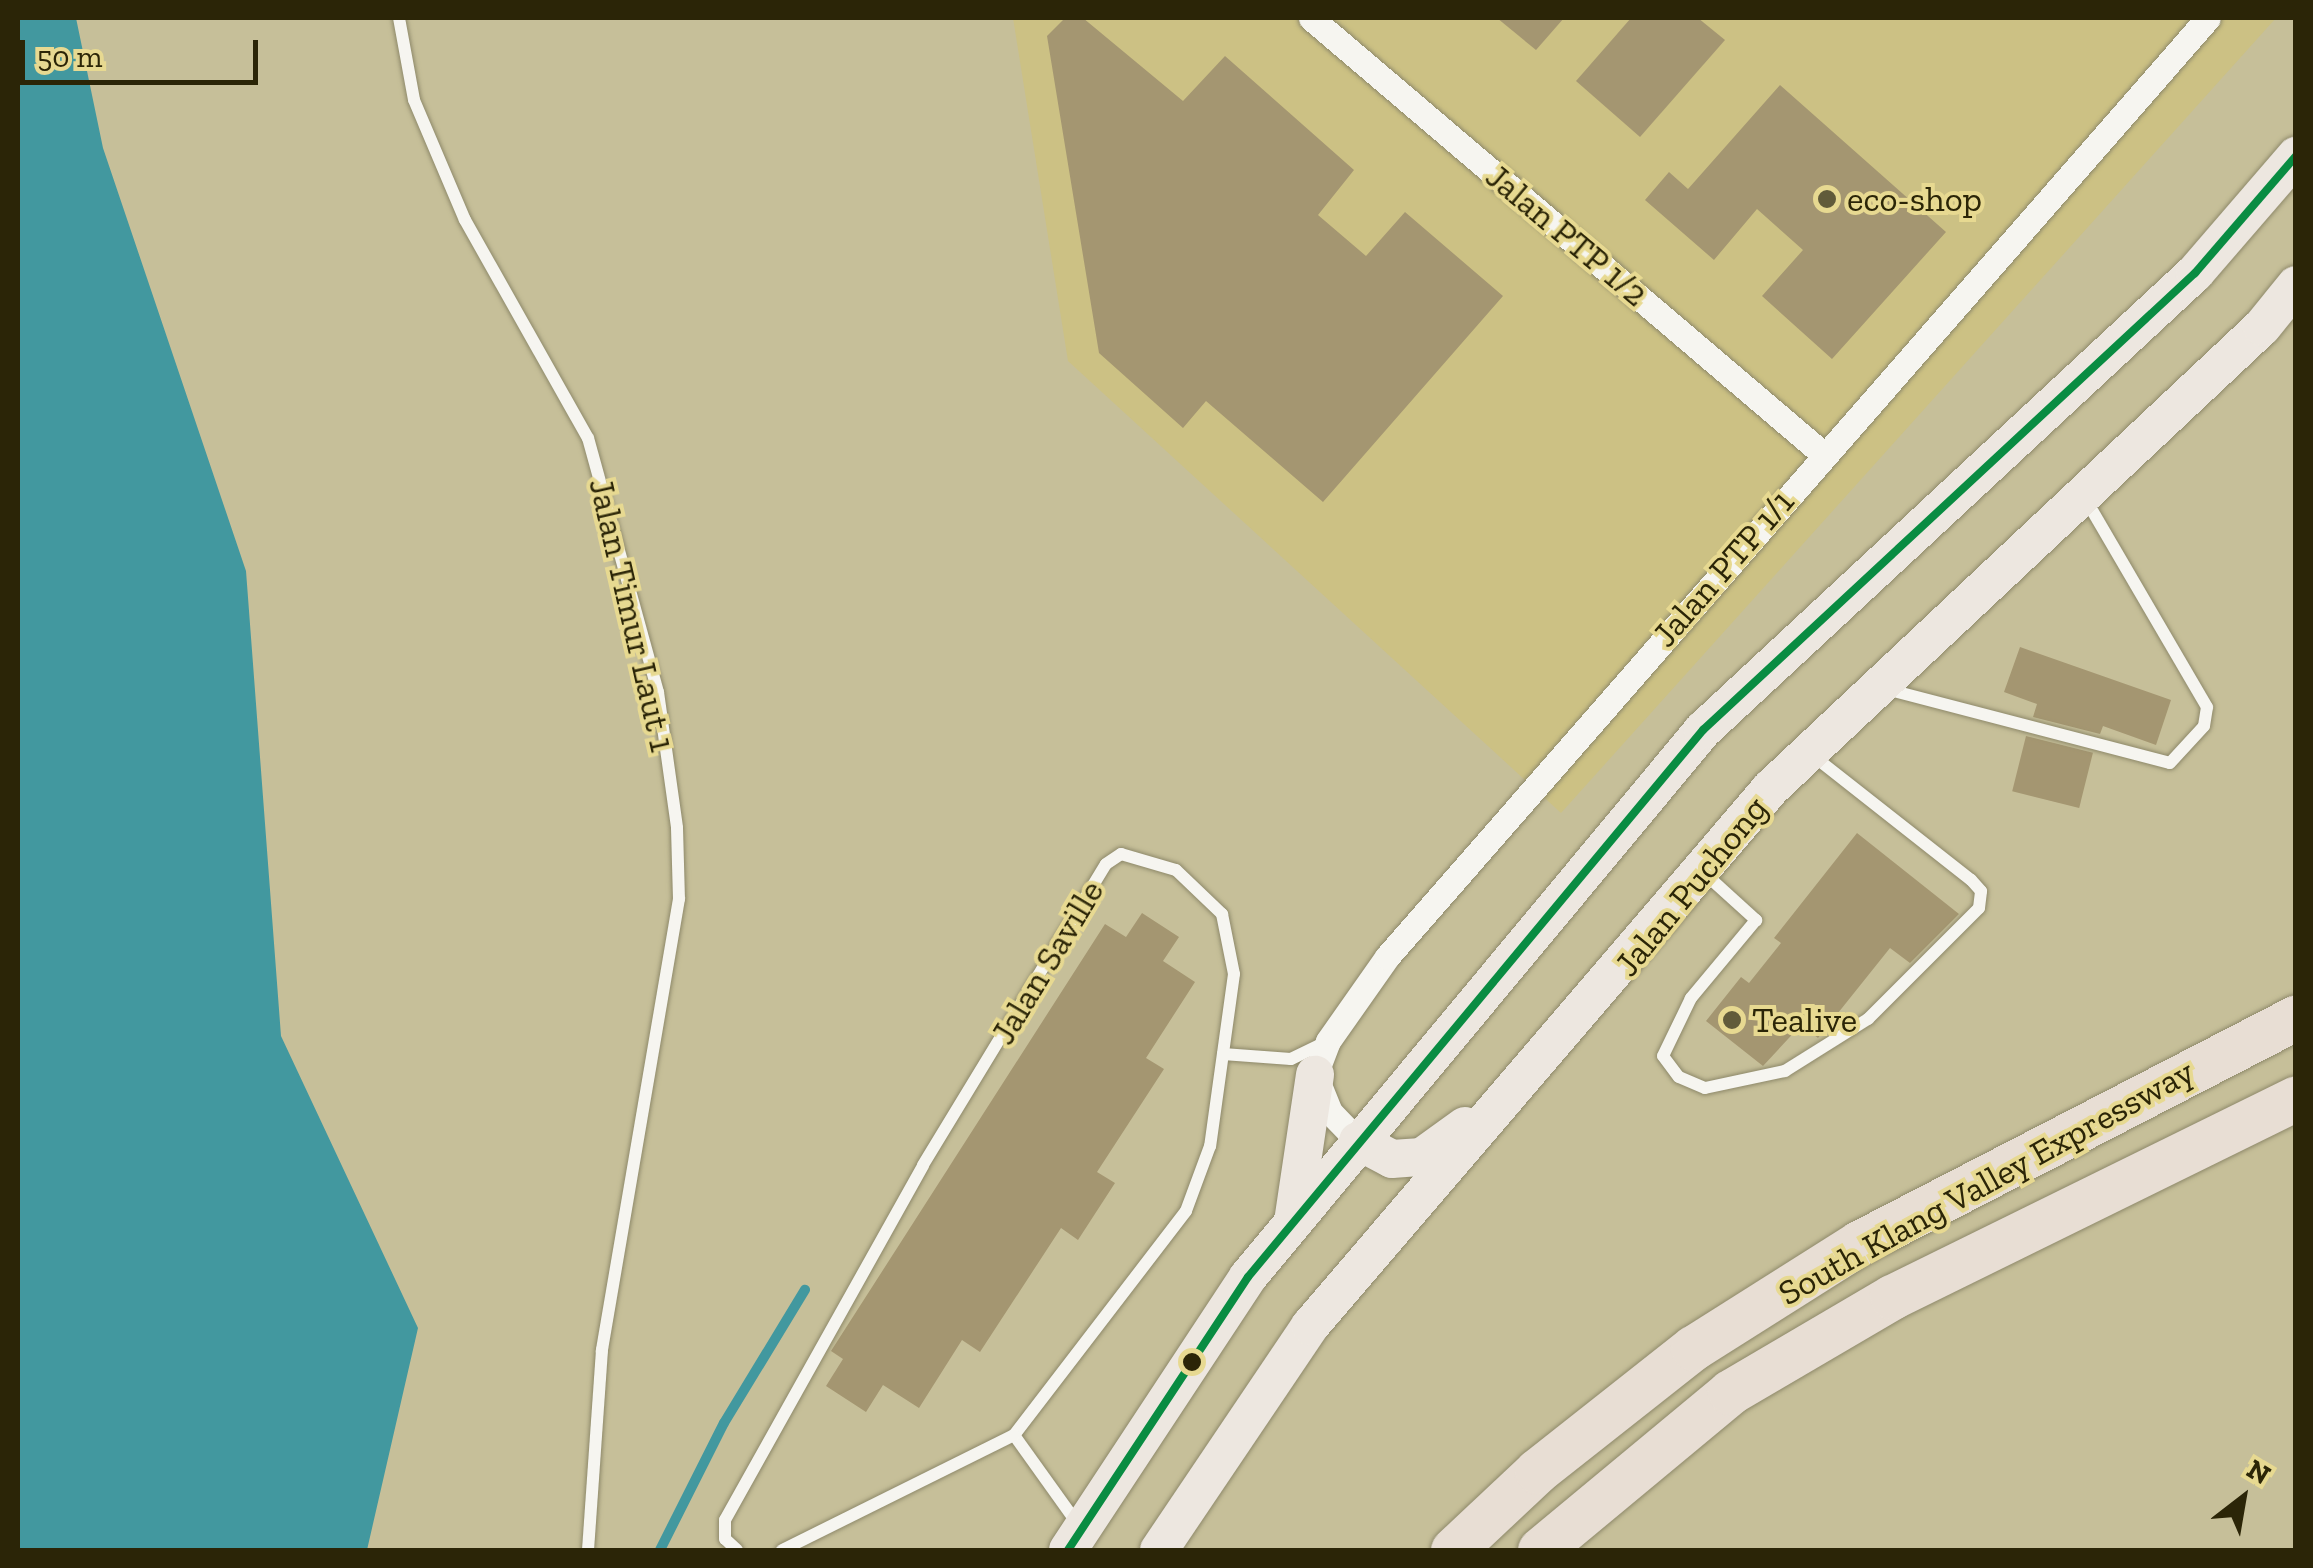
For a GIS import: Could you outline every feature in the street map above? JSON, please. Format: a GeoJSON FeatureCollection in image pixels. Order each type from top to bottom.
{"type":"FeatureCollection","features":[{"type":"Feature","properties":{"kind":"highway","name":"South Klang Valley Expressway"},"geometry":{"type":"LineString","coordinates":[[1454,1550],[1536,1471],[1693,1348],[1858,1243],[2296,1017]]}},
{"type":"Feature","properties":{"kind":"highway","name":"South Klang Valley Expressway"},"geometry":{"type":"LineString","coordinates":[[1540,1550],[1730,1392],[1892,1297],[2296,1098]]}},
{"type":"Feature","properties":{"kind":"main road"},"geometry":{"type":"LineString","coordinates":[[1074,1540],[1165,1396],[1293,1222],[1704,730],[2196,273],[2296,156]]}},
{"type":"Feature","properties":{"kind":"main road","name":"Jalan Puchong"},"geometry":{"type":"LineString","coordinates":[[1158,1550],[1310,1326],[1614,979],[1701,870],[1809,752],[2262,327],[2296,286]]}},
{"type":"Feature","properties":{"kind":"main road"},"geometry":{"type":"LineString","coordinates":[[1358,1141],[1392,1159],[1440,1150],[1526,1057],[1614,979]]}},
{"type":"Feature","properties":{"kind":"main road"},"geometry":{"type":"LineString","coordinates":[[1293,1222],[1321,1058]]}},
{"type":"Feature","properties":{"kind":"street","name":"Jalan PTP 1/2"},"geometry":{"type":"LineString","coordinates":[[1311,18],[1822,453]]}},
{"type":"Feature","properties":{"kind":"street","name":"Jalan PTP 1/1"},"geometry":{"type":"LineString","coordinates":[[1321,1058],[1387,957],[2018,229],[2114,134],[2208,18]]}},
{"type":"Feature","properties":{"kind":"street"},"geometry":{"type":"LineString","coordinates":[[1321,1058],[1330,1112],[1358,1141]]}},
{"type":"Feature","properties":{"kind":"lane","name":"Jalan Timur Laut 1"},"geometry":{"type":"LineString","coordinates":[[400,18],[414,100],[465,220],[588,438],[658,692],[677,828],[679,900],[602,1350],[588,1550]]}},
{"type":"Feature","properties":{"kind":"lane"},"geometry":{"type":"LineString","coordinates":[[1879,688],[2170,764],[2204,726],[2207,707],[2084,496]]}},
{"type":"Feature","properties":{"kind":"lane"},"geometry":{"type":"LineString","coordinates":[[1701,870],[1756,920],[1692,998],[1663,1056],[1679,1077],[1705,1088],[1785,1071],[1868,1018],[1979,908],[1981,891],[1971,880],[1809,752]]}},
{"type":"Feature","properties":{"kind":"lane","name":"Jalan Saville"},"geometry":{"type":"LineString","coordinates":[[737,1550],[725,1539],[724,1520],[923,1165],[1106,864],[1121,854],[1176,870],[1222,914],[1234,974],[1210,1146],[1186,1211],[1014,1435],[782,1550]]}},
{"type":"Feature","properties":{"kind":"lane"},"geometry":{"type":"LineString","coordinates":[[1223,1054],[1321,1058]]}},
{"type":"Feature","properties":{"kind":"lane"},"geometry":{"type":"LineString","coordinates":[[1014,1435],[1074,1540]]}},
{"type":"Feature","properties":{"kind":"shaded area"},"geometry":{"type":"Polygon","coordinates":[[[1013,18],[2276,18],[1561,813],[1068,361],[1013,18]]]}},
{"type":"Feature","properties":{"kind":"water"},"geometry":{"type":"Polygon","coordinates":[[[18,18],[76,18],[103,148],[246,571],[281,1036],[418,1328],[367,1550],[18,1550],[18,18]]]}},
{"type":"Feature","properties":{"kind":"building"},"geometry":{"type":"Polygon","coordinates":[[[1065,18],[1083,18],[1183,101],[1225,56],[1354,170],[1318,215],[1366,256],[1405,212],[1503,296],[1323,502],[1206,401],[1183,428],[1099,353],[1047,36],[1065,18]]]}},
{"type":"Feature","properties":{"kind":"building"},"geometry":{"type":"Polygon","coordinates":[[[1497,18],[1564,18],[1536,50],[1497,18]]]}},
{"type":"Feature","properties":{"kind":"building"},"geometry":{"type":"Polygon","coordinates":[[[1631,18],[1698,18],[1725,40],[1640,137],[1576,81],[1631,18]]]}},
{"type":"Feature","properties":{"kind":"building","name":"eco-shop"},"geometry":{"type":"Polygon","coordinates":[[[1780,85],[1946,232],[1832,359],[1762,296],[1803,250],[1757,209],[1714,260],[1645,200],[1669,172],[1688,189],[1780,85]]]}},
{"type":"Feature","properties":{"kind":"building"},"geometry":{"type":"Polygon","coordinates":[[[2020,647],[2171,700],[2156,745],[2103,726],[2100,734],[2033,717],[2037,704],[2004,692],[2020,647]]]}},
{"type":"Feature","properties":{"kind":"building"},"geometry":{"type":"Polygon","coordinates":[[[2026,736],[2093,753],[2079,808],[2012,791],[2026,736]]]}},
{"type":"Feature","properties":{"kind":"building"},"geometry":{"type":"Polygon","coordinates":[[[1857,833],[1959,914],[1910,963],[1890,948],[1818,1038],[1801,1025],[1763,1066],[1706,1021],[1741,977],[1749,983],[1781,943],[1774,938],[1857,833]]]}},
{"type":"Feature","properties":{"kind":"building"},"geometry":{"type":"Polygon","coordinates":[[[1142,913],[1179,937],[1163,961],[1195,982],[1146,1058],[1164,1069],[1097,1172],[1115,1183],[1078,1240],[1061,1228],[980,1352],[962,1340],[919,1408],[883,1385],[866,1412],[826,1386],[843,1359],[831,1351],[1105,924],[1126,937],[1142,913]]]}},
{"type":"Feature","properties":{"kind":"waterway"},"geometry":{"type":"LineString","coordinates":[[660,1550],[724,1423],[805,1290]]}},
{"type":"Feature","properties":{"kind":"transit line"},"geometry":{"type":"LineString","coordinates":[[1068,1550],[1248,1277],[1703,730],[2195,273],[2296,156]]}},
{"type":"Feature","properties":{"kind":"place","name":"eco-shop"},"geometry":{"type":"Point","coordinates":[1827,199]}},
{"type":"Feature","properties":{"kind":"place","name":"Tealive"},"geometry":{"type":"Point","coordinates":[1732,1020]}}]}
